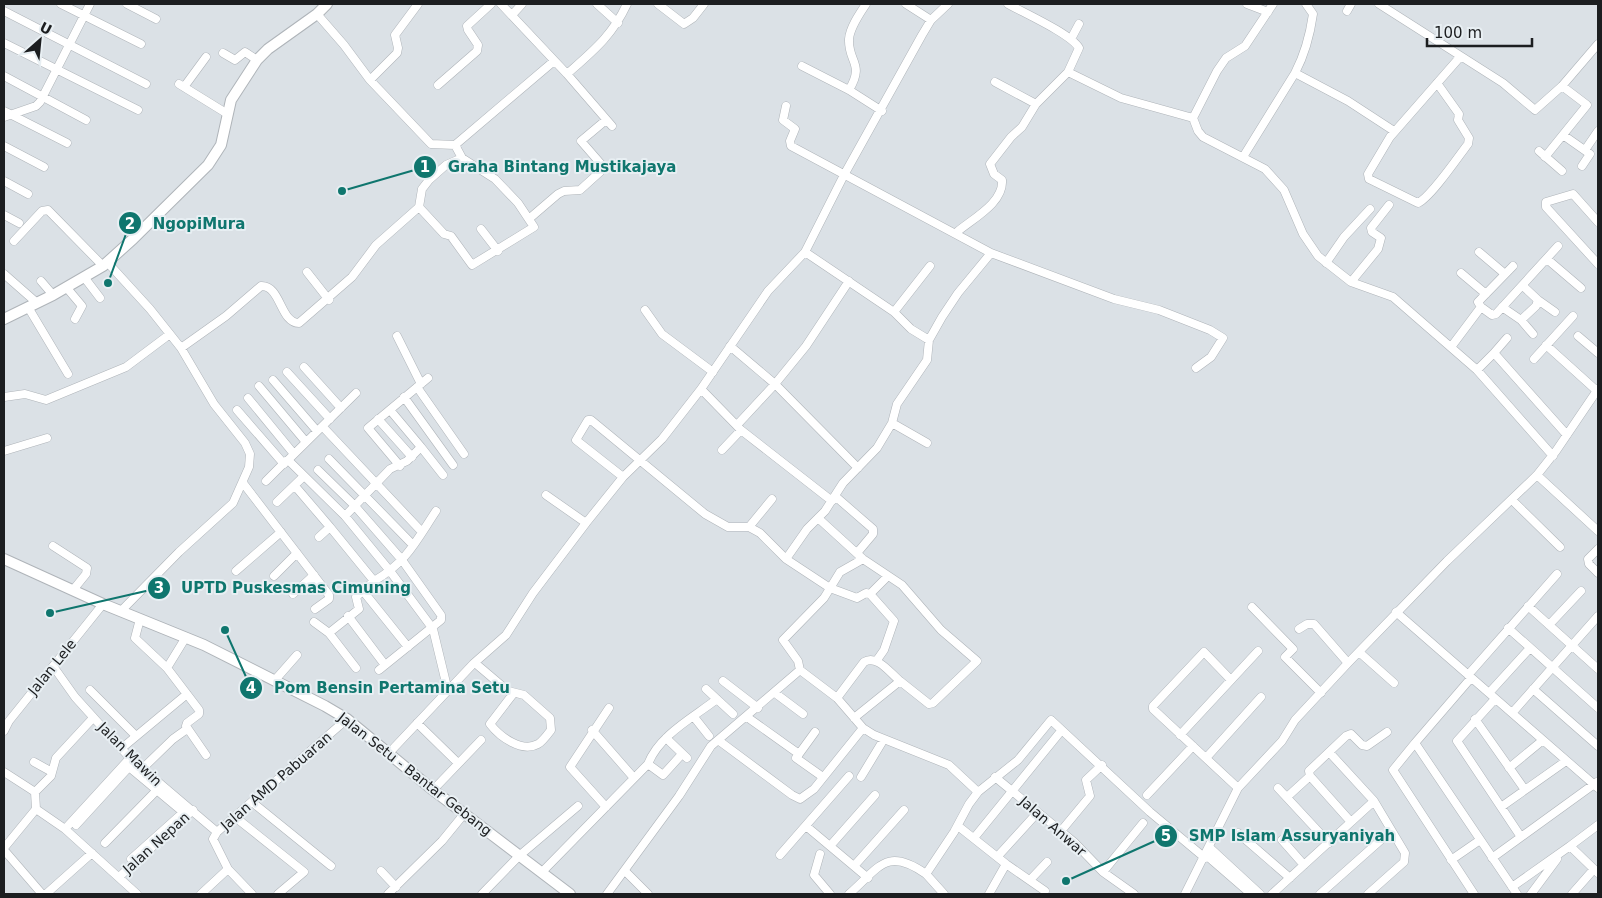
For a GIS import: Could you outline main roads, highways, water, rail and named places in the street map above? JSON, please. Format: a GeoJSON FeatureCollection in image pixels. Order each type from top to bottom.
{"type":"FeatureCollection","features":[{"type":"Feature","properties":{"kind":"main road"},"geometry":{"type":"LineString","coordinates":[[4,319],[53,295],[105,264],[208,165],[221,145],[226,126],[226,113],[231,100],[258,60],[268,49],[317,14],[327,4]]}},
{"type":"Feature","properties":{"kind":"main road","name":"Jalan Setu - Bantar Gebang"},"geometry":{"type":"LineString","coordinates":[[4,559],[103,604],[186,637],[275,680],[347,719],[433,790],[570,894]]}},
{"type":"Feature","properties":{"kind":"place","name":"Graha Bintang Mustikajaya"},"geometry":{"type":"Point","coordinates":[342,191]}},
{"type":"Feature","properties":{"kind":"place","name":"NgopiMura"},"geometry":{"type":"Point","coordinates":[108,283]}},
{"type":"Feature","properties":{"kind":"place","name":"UPTD Puskesmas Cimuning"},"geometry":{"type":"Point","coordinates":[50,613]}},
{"type":"Feature","properties":{"kind":"place","name":"Pom Bensin Pertamina Setu"},"geometry":{"type":"Point","coordinates":[225,630]}},
{"type":"Feature","properties":{"kind":"place","name":"SMP Islam Assuryaniyah"},"geometry":{"type":"Point","coordinates":[1066,881]}}]}
